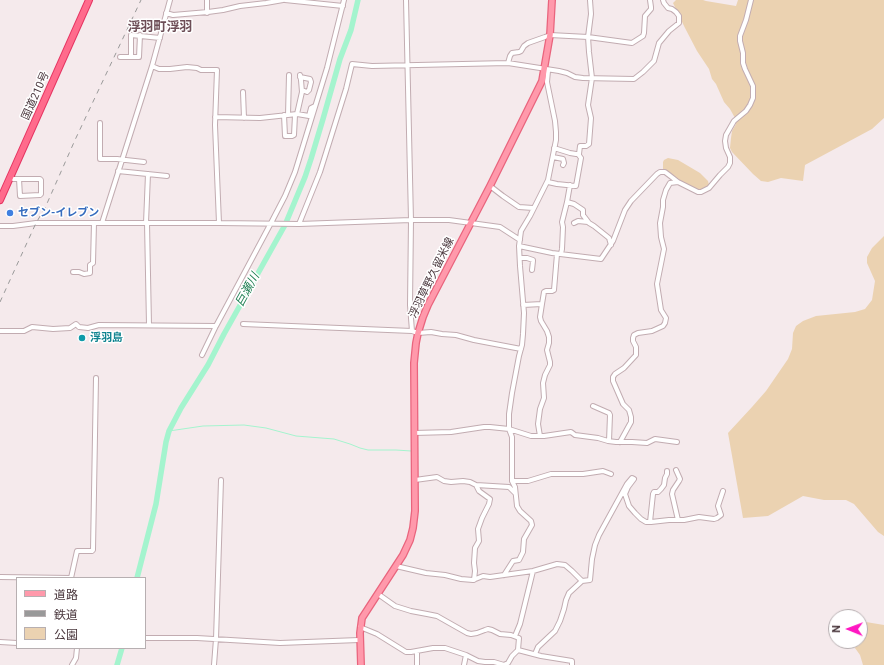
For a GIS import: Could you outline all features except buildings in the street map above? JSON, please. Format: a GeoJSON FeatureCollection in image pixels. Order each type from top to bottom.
{"type":"FeatureCollection","features":[{"type":"Feature","properties":{"kind":"highway","name":"国道210号"},"geometry":{"type":"LineString","coordinates":[[0,200],[89,0]]}},
{"type":"Feature","properties":{"kind":"main road","name":"浮羽草野久留米線"},"geometry":{"type":"LineString","coordinates":[[361,665],[360,627],[362,618],[396,566],[406,548],[413,528],[415,511],[415,332],[542,81],[550,35],[552,0]]}},
{"type":"Feature","properties":{"kind":"street"},"geometry":{"type":"LineString","coordinates":[[102,223],[152,66],[170,0]]}},
{"type":"Feature","properties":{"kind":"street"},"geometry":{"type":"LineString","coordinates":[[207,0],[207,13]]}},
{"type":"Feature","properties":{"kind":"street"},"geometry":{"type":"LineString","coordinates":[[166,13],[173,15],[207,13],[240,6],[284,0],[343,6]]}},
{"type":"Feature","properties":{"kind":"street"},"geometry":{"type":"LineString","coordinates":[[202,355],[271,224],[295,172],[327,68],[344,0]]}},
{"type":"Feature","properties":{"kind":"street"},"geometry":{"type":"LineString","coordinates":[[406,0],[411,220],[410,305],[415,332]]}},
{"type":"Feature","properties":{"kind":"street"},"geometry":{"type":"LineString","coordinates":[[548,182],[576,186],[580,146],[586,146],[589,144],[591,118],[588,105],[592,78],[588,37],[591,14],[590,0]]}},
{"type":"Feature","properties":{"kind":"street"},"geometry":{"type":"LineString","coordinates":[[508,63],[512,53],[519,52],[528,43],[550,35],[588,37],[632,43],[643,36],[645,16],[651,7],[650,0]]}},
{"type":"Feature","properties":{"kind":"street"},"geometry":{"type":"LineString","coordinates":[[299,224],[322,165],[346,89],[352,64],[372,66],[408,64],[508,63],[544,68],[567,73],[576,77],[634,79],[654,61],[658,43],[680,21],[676,12],[668,8],[663,0]]}},
{"type":"Feature","properties":{"kind":"street"},"geometry":{"type":"LineString","coordinates":[[519,246],[544,252],[601,259],[613,241],[625,210],[631,201],[656,174],[665,172],[678,182],[701,192],[709,188],[728,168],[730,157],[726,148],[726,135],[734,121],[746,110],[753,98],[753,86],[743,63],[743,53],[740,41],[740,36],[751,0]]}},
{"type":"Feature","properties":{"kind":"street"},"geometry":{"type":"LineString","coordinates":[[131,57],[131,34],[160,38]]}},
{"type":"Feature","properties":{"kind":"street"},"geometry":{"type":"LineString","coordinates":[[120,57],[139,57],[140,36]]}},
{"type":"Feature","properties":{"kind":"street"},"geometry":{"type":"LineString","coordinates":[[152,66],[159,69],[197,68],[201,70],[217,70],[215,118],[218,223]]}},
{"type":"Feature","properties":{"kind":"street"},"geometry":{"type":"LineString","coordinates":[[504,575],[513,561],[519,560],[523,552],[524,539],[532,525],[531,521],[516,506],[516,493],[512,481],[512,437],[509,429],[509,414],[523,334],[523,305],[519,246],[521,231],[548,182],[556,132],[547,82],[548,71],[544,68]]}},
{"type":"Feature","properties":{"kind":"street"},"geometry":{"type":"LineString","coordinates":[[289,75],[286,136],[294,135],[296,114],[302,90],[300,76],[310,79],[312,82],[307,92],[302,90]]}},
{"type":"Feature","properties":{"kind":"street"},"geometry":{"type":"LineString","coordinates":[[243,92],[244,118]]}},
{"type":"Feature","properties":{"kind":"street"},"geometry":{"type":"LineString","coordinates":[[308,128],[306,126],[311,108],[315,106]]}},
{"type":"Feature","properties":{"kind":"street"},"geometry":{"type":"LineString","coordinates":[[215,118],[260,118],[296,114],[309,116]]}},
{"type":"Feature","properties":{"kind":"street"},"geometry":{"type":"LineString","coordinates":[[100,123],[100,159],[122,159],[144,162]]}},
{"type":"Feature","properties":{"kind":"street"},"geometry":{"type":"LineString","coordinates":[[554,148],[578,154]]}},
{"type":"Feature","properties":{"kind":"street"},"geometry":{"type":"LineString","coordinates":[[553,157],[563,159],[563,165]]}},
{"type":"Feature","properties":{"kind":"street"},"geometry":{"type":"LineString","coordinates":[[118,172],[167,176]]}},
{"type":"Feature","properties":{"kind":"street"},"geometry":{"type":"LineString","coordinates":[[148,174],[146,223],[149,325]]}},
{"type":"Feature","properties":{"kind":"street"},"geometry":{"type":"LineString","coordinates":[[10,178],[40,179],[41,194],[20,196],[19,179]]}},
{"type":"Feature","properties":{"kind":"street"},"geometry":{"type":"LineString","coordinates":[[620,442],[631,422],[631,418],[629,410],[623,404],[613,381],[613,377],[636,355],[636,347],[633,341],[634,335],[652,331],[663,326],[665,323],[666,318],[661,310],[657,284],[664,249],[660,223],[666,190],[670,183],[678,182]]}},
{"type":"Feature","properties":{"kind":"street"},"geometry":{"type":"LineString","coordinates":[[540,436],[538,424],[540,409],[544,398],[543,383],[550,362],[548,350],[549,337],[540,317],[544,292],[554,290],[559,254],[562,249],[562,222],[570,185]]}},
{"type":"Feature","properties":{"kind":"street"},"geometry":{"type":"LineString","coordinates":[[490,186],[519,207],[533,208]]}},
{"type":"Feature","properties":{"kind":"street"},"geometry":{"type":"LineString","coordinates":[[567,202],[574,204],[583,210],[582,214],[588,222],[609,238],[611,245]]}},
{"type":"Feature","properties":{"kind":"street"},"geometry":{"type":"LineString","coordinates":[[0,226],[36,223],[299,224],[449,220],[500,227],[520,240]]}},
{"type":"Feature","properties":{"kind":"street"},"geometry":{"type":"LineString","coordinates":[[574,223],[578,221],[588,222]]}},
{"type":"Feature","properties":{"kind":"street"},"geometry":{"type":"LineString","coordinates":[[73,272],[90,274],[90,265],[93,263],[94,223]]}},
{"type":"Feature","properties":{"kind":"street"},"geometry":{"type":"LineString","coordinates":[[520,258],[533,260],[532,270]]}},
{"type":"Feature","properties":{"kind":"street"},"geometry":{"type":"LineString","coordinates":[[523,305],[533,306],[542,304]]}},
{"type":"Feature","properties":{"kind":"street"},"geometry":{"type":"LineString","coordinates":[[0,332],[24,331],[32,328],[70,328],[76,324],[79,327],[88,328],[99,325],[216,326]]}},
{"type":"Feature","properties":{"kind":"street"},"geometry":{"type":"LineString","coordinates":[[243,324],[431,332],[456,335],[521,349]]}},
{"type":"Feature","properties":{"kind":"street"},"geometry":{"type":"LineString","coordinates":[[71,577],[77,551],[93,550],[96,378]]}},
{"type":"Feature","properties":{"kind":"street"},"geometry":{"type":"LineString","coordinates":[[593,406],[610,414],[609,441]]}},
{"type":"Feature","properties":{"kind":"street"},"geometry":{"type":"LineString","coordinates":[[414,433],[450,432],[484,427],[509,429],[531,436],[544,436],[571,432],[575,435],[609,441],[647,443],[655,439],[677,442]]}},
{"type":"Feature","properties":{"kind":"street"},"geometry":{"type":"LineString","coordinates":[[676,470],[680,479],[672,494],[678,520]]}},
{"type":"Feature","properties":{"kind":"street"},"geometry":{"type":"LineString","coordinates":[[512,481],[528,481],[551,474],[583,474],[603,471],[611,474]]}},
{"type":"Feature","properties":{"kind":"street"},"geometry":{"type":"LineString","coordinates":[[650,522],[653,494],[654,492],[658,492],[664,485],[667,471]]}},
{"type":"Feature","properties":{"kind":"street"},"geometry":{"type":"LineString","coordinates":[[415,480],[436,477],[444,481],[463,481],[476,485],[509,487],[516,493]]}},
{"type":"Feature","properties":{"kind":"street"},"geometry":{"type":"LineString","coordinates":[[535,654],[538,647],[555,631],[560,621],[569,593],[582,582],[590,580],[595,545],[627,484],[632,478],[634,479],[625,494],[629,506],[635,514],[646,522],[699,517],[717,518],[720,515],[718,506],[723,490]]}},
{"type":"Feature","properties":{"kind":"street"},"geometry":{"type":"LineString","coordinates":[[214,665],[221,480]]}},
{"type":"Feature","properties":{"kind":"street"},"geometry":{"type":"LineString","coordinates":[[474,580],[475,548],[479,541],[478,529],[490,499],[479,491],[476,485]]}},
{"type":"Feature","properties":{"kind":"street"},"geometry":{"type":"LineString","coordinates":[[396,566],[426,573],[474,580],[483,576],[490,577],[533,572],[558,564],[565,565],[572,570],[582,582]]}},
{"type":"Feature","properties":{"kind":"street"},"geometry":{"type":"LineString","coordinates":[[515,636],[520,624],[533,572]]}},
{"type":"Feature","properties":{"kind":"street"},"geometry":{"type":"LineString","coordinates":[[0,577],[16,577]]}},
{"type":"Feature","properties":{"kind":"street"},"geometry":{"type":"LineString","coordinates":[[360,627],[377,634],[406,652],[438,648],[466,655],[478,661],[494,662],[504,665],[508,663],[518,650],[519,638],[515,636],[500,634],[488,629],[477,633],[467,633],[437,616],[394,606],[378,594]]}},
{"type":"Feature","properties":{"kind":"street"},"geometry":{"type":"LineString","coordinates":[[146,638],[216,639],[280,643],[360,640]]}},
{"type":"Feature","properties":{"kind":"street"},"geometry":{"type":"LineString","coordinates":[[0,642],[16,643]]}},
{"type":"Feature","properties":{"kind":"street"},"geometry":{"type":"LineString","coordinates":[[72,665],[76,658],[77,649]]}},
{"type":"Feature","properties":{"kind":"street"},"geometry":{"type":"LineString","coordinates":[[518,650],[572,661],[572,665]]}},
{"type":"Feature","properties":{"kind":"street"},"geometry":{"type":"LineString","coordinates":[[417,651],[417,665]]}},
{"type":"Feature","properties":{"kind":"street"},"geometry":{"type":"LineString","coordinates":[[464,665],[466,655]]}},
{"type":"Feature","properties":{"kind":"green space"},"geometry":{"type":"Polygon","coordinates":[[[676,0],[703,0],[736,6],[738,0],[884,0],[884,118],[872,129],[805,165],[803,181],[781,178],[768,182],[761,181],[732,152],[730,148],[732,131],[736,124],[735,118],[724,102],[716,84],[712,79],[709,69],[697,51],[685,28],[673,3],[676,0]]]}},
{"type":"Feature","properties":{"kind":"green space"},"geometry":{"type":"Polygon","coordinates":[[[668,158],[678,160],[700,173],[708,181],[708,189],[694,189],[668,176],[663,169],[663,162],[668,158]]]}},
{"type":"Feature","properties":{"kind":"green space"},"geometry":{"type":"Polygon","coordinates":[[[884,236],[884,536],[878,532],[854,504],[846,500],[824,500],[803,496],[768,516],[743,518],[728,433],[766,391],[788,359],[792,349],[793,333],[796,326],[803,321],[816,316],[855,312],[865,309],[872,300],[875,281],[867,263],[867,257],[872,248],[884,236]]]}},
{"type":"Feature","properties":{"kind":"green space"},"geometry":{"type":"Polygon","coordinates":[[[868,622],[884,625],[884,665],[863,665],[860,655],[856,649],[868,649],[868,622]]]}},
{"type":"Feature","properties":{"kind":"waterway","name":"巨瀬川"},"geometry":{"type":"LineString","coordinates":[[137,577],[156,504],[169,431],[181,408],[208,365],[285,225],[311,159],[340,59],[351,30],[358,0]]}},
{"type":"Feature","properties":{"kind":"waterway"},"geometry":{"type":"LineString","coordinates":[[169,431],[203,426],[244,425],[266,428],[296,436],[334,439],[368,450],[411,451]]}},
{"type":"Feature","properties":{"kind":"waterway","name":"巨瀬川"},"geometry":{"type":"LineString","coordinates":[[117,665],[122,649]]}},
{"type":"Feature","properties":{"kind":"railway"},"geometry":{"type":"LineString","coordinates":[[0,302],[141,0]]}},
{"type":"Feature","properties":{"kind":"place","name":"セブン-イレブン"},"geometry":{"type":"Point","coordinates":[10,213]}},
{"type":"Feature","properties":{"kind":"place","name":"浮羽島"},"geometry":{"type":"Point","coordinates":[82,338]}},
{"type":"Feature","properties":{"kind":"district","name":"浮羽町浮羽"},"geometry":{"type":"Point","coordinates":[160,28]}}]}
